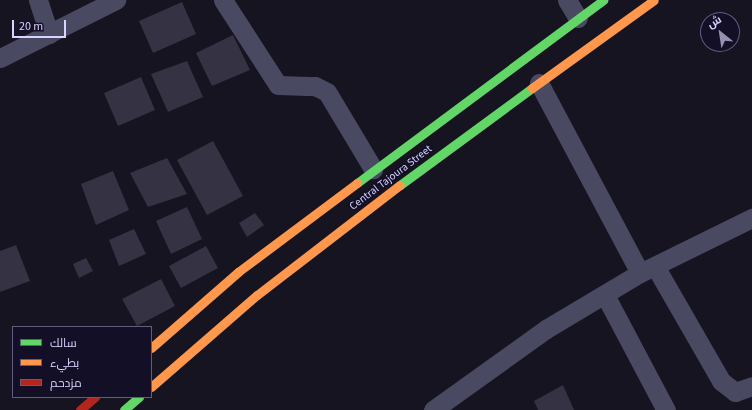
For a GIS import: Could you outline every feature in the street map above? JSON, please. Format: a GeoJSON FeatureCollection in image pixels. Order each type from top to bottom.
{"type":"FeatureCollection","features":[{"type":"Feature","properties":{"kind":"main road"},"geometry":{"type":"LineString","coordinates":[[152,347],[238,272],[373,169],[603,0]]}},
{"type":"Feature","properties":{"kind":"main road","name":"Central Tajoura Street"},"geometry":{"type":"LineString","coordinates":[[152,386],[257,295],[539,83],[654,0]]}},
{"type":"Feature","properties":{"kind":"main road"},"geometry":{"type":"LineString","coordinates":[[80,410],[94,398]]}},
{"type":"Feature","properties":{"kind":"main road"},"geometry":{"type":"LineString","coordinates":[[124,410],[138,398]]}},
{"type":"Feature","properties":{"kind":"street"},"geometry":{"type":"LineString","coordinates":[[38,0],[49,34]]}},
{"type":"Feature","properties":{"kind":"street"},"geometry":{"type":"LineString","coordinates":[[0,58],[116,0]]}},
{"type":"Feature","properties":{"kind":"street"},"geometry":{"type":"LineString","coordinates":[[223,0],[278,85],[315,86],[327,92],[373,169]]}},
{"type":"Feature","properties":{"kind":"street"},"geometry":{"type":"LineString","coordinates":[[567,0],[578,18]]}},
{"type":"Feature","properties":{"kind":"street"},"geometry":{"type":"LineString","coordinates":[[539,83],[648,270],[721,381],[735,392],[752,386]]}},
{"type":"Feature","properties":{"kind":"street"},"geometry":{"type":"LineString","coordinates":[[433,410],[546,329],[648,270],[752,218]]}},
{"type":"Feature","properties":{"kind":"street"},"geometry":{"type":"LineString","coordinates":[[605,295],[666,410]]}},
{"type":"Feature","properties":{"kind":"building"},"geometry":{"type":"Polygon","coordinates":[[[182,2],[196,34],[153,53],[139,21],[182,2]]]}},
{"type":"Feature","properties":{"kind":"building"},"geometry":{"type":"Polygon","coordinates":[[[233,35],[250,70],[212,86],[196,53],[233,35]]]}},
{"type":"Feature","properties":{"kind":"building"},"geometry":{"type":"Polygon","coordinates":[[[187,61],[203,97],[168,112],[151,74],[187,61]]]}},
{"type":"Feature","properties":{"kind":"building"},"geometry":{"type":"Polygon","coordinates":[[[141,77],[155,110],[118,126],[104,93],[141,77]]]}},
{"type":"Feature","properties":{"kind":"building"},"geometry":{"type":"Polygon","coordinates":[[[213,141],[243,196],[207,215],[177,160],[213,141]]]}},
{"type":"Feature","properties":{"kind":"building"},"geometry":{"type":"Polygon","coordinates":[[[167,158],[187,194],[148,207],[130,173],[167,158]]]}},
{"type":"Feature","properties":{"kind":"building"},"geometry":{"type":"Polygon","coordinates":[[[113,171],[129,210],[96,225],[81,184],[113,171]]]}},
{"type":"Feature","properties":{"kind":"building"},"geometry":{"type":"Polygon","coordinates":[[[187,207],[202,239],[171,254],[156,221],[187,207]]]}},
{"type":"Feature","properties":{"kind":"building"},"geometry":{"type":"Polygon","coordinates":[[[255,213],[264,225],[247,237],[239,223],[255,213]]]}},
{"type":"Feature","properties":{"kind":"building"},"geometry":{"type":"Polygon","coordinates":[[[134,229],[146,254],[119,266],[109,240],[134,229]]]}},
{"type":"Feature","properties":{"kind":"building"},"geometry":{"type":"Polygon","coordinates":[[[16,245],[30,281],[0,292],[0,251],[16,245]]]}},
{"type":"Feature","properties":{"kind":"building"},"geometry":{"type":"Polygon","coordinates":[[[206,246],[218,268],[181,288],[169,266],[206,246]]]}},
{"type":"Feature","properties":{"kind":"building"},"geometry":{"type":"Polygon","coordinates":[[[86,258],[93,271],[79,278],[73,264],[86,258]]]}},
{"type":"Feature","properties":{"kind":"building"},"geometry":{"type":"Polygon","coordinates":[[[161,279],[175,306],[137,326],[122,299],[161,279]]]}},
{"type":"Feature","properties":{"kind":"building"},"geometry":{"type":"Polygon","coordinates":[[[563,385],[574,410],[538,410],[534,401],[563,385]]]}},
{"type":"Feature","properties":{"kind":"traffic: fast"},"geometry":{"type":"LineString","coordinates":[[357,183],[603,0]]}},
{"type":"Feature","properties":{"kind":"traffic: fast"},"geometry":{"type":"LineString","coordinates":[[400,185],[532,88]]}},
{"type":"Feature","properties":{"kind":"traffic: fast"},"geometry":{"type":"LineString","coordinates":[[124,410],[138,398]]}},
{"type":"Feature","properties":{"kind":"traffic: slow"},"geometry":{"type":"LineString","coordinates":[[532,88],[654,0]]}},
{"type":"Feature","properties":{"kind":"traffic: slow"},"geometry":{"type":"LineString","coordinates":[[152,347],[238,272],[357,183]]}},
{"type":"Feature","properties":{"kind":"traffic: slow"},"geometry":{"type":"LineString","coordinates":[[152,386],[257,295],[400,185]]}},
{"type":"Feature","properties":{"kind":"traffic: jam"},"geometry":{"type":"LineString","coordinates":[[80,410],[94,398]]}}]}
